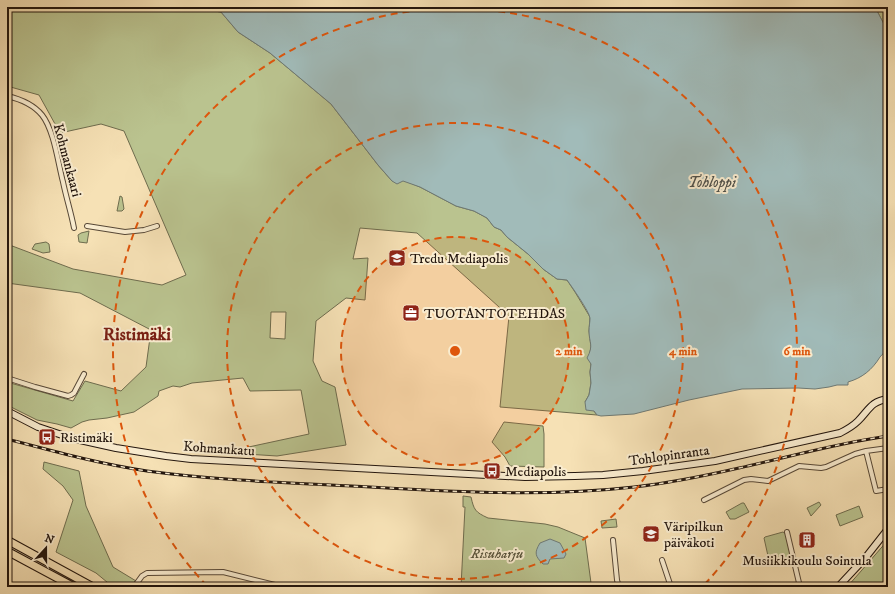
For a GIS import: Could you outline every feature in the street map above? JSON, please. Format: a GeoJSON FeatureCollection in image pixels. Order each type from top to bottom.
{"type":"FeatureCollection","features":[{"type":"Feature","properties":{"kind":"main road"},"geometry":{"type":"LineString","coordinates":[[7,540],[93,587]]}},
{"type":"Feature","properties":{"kind":"main road"},"geometry":{"type":"LineString","coordinates":[[7,551],[74,587]]}},
{"type":"Feature","properties":{"kind":"street","name":"Kohmankaari"},"geometry":{"type":"LineString","coordinates":[[7,96],[24,101],[31,105],[41,114],[46,122],[53,138],[74,228]]}},
{"type":"Feature","properties":{"kind":"street"},"geometry":{"type":"LineString","coordinates":[[87,226],[125,232],[144,230],[157,226]]}},
{"type":"Feature","properties":{"kind":"street"},"geometry":{"type":"LineString","coordinates":[[7,378],[68,396],[74,393],[84,374]]}},
{"type":"Feature","properties":{"kind":"street","name":"Tohlopinranta"},"geometry":{"type":"LineString","coordinates":[[437,472],[524,477],[603,475],[715,461],[840,433],[853,426],[872,404],[888,399]]}},
{"type":"Feature","properties":{"kind":"street","name":"Kohmankatu"},"geometry":{"type":"LineString","coordinates":[[7,411],[38,427],[60,435],[104,446],[166,456],[191,459],[437,472]]}},
{"type":"Feature","properties":{"kind":"street"},"geometry":{"type":"LineString","coordinates":[[704,500],[744,480],[751,479],[768,481],[799,466],[826,467],[855,454],[888,448]]}},
{"type":"Feature","properties":{"kind":"street"},"geometry":{"type":"LineString","coordinates":[[866,451],[876,491],[888,489]]}},
{"type":"Feature","properties":{"kind":"street"},"geometry":{"type":"LineString","coordinates":[[838,587],[866,557],[888,529]]}},
{"type":"Feature","properties":{"kind":"street"},"geometry":{"type":"LineString","coordinates":[[787,532],[800,587]]}},
{"type":"Feature","properties":{"kind":"street"},"geometry":{"type":"LineString","coordinates":[[613,540],[619,587]]}},
{"type":"Feature","properties":{"kind":"street"},"geometry":{"type":"LineString","coordinates":[[662,560],[671,587]]}},
{"type":"Feature","properties":{"kind":"street"},"geometry":{"type":"LineString","coordinates":[[134,587],[142,576],[147,573],[223,572],[283,587]]}},
{"type":"Feature","properties":{"kind":"green space"},"geometry":{"type":"Polygon","coordinates":[[[7,7],[214,7],[214,11],[221,12],[238,32],[270,53],[331,104],[392,181],[403,180],[420,187],[456,206],[474,211],[487,218],[494,227],[501,230],[543,269],[557,279],[567,280],[590,317],[589,331],[591,347],[591,383],[589,395],[585,402],[597,415],[500,407],[509,316],[417,233],[360,228],[353,259],[368,258],[365,300],[346,298],[316,321],[313,361],[322,381],[335,387],[346,445],[277,456],[230,453],[244,448],[309,434],[301,390],[250,391],[243,378],[192,383],[180,387],[173,386],[159,391],[158,396],[134,412],[89,420],[71,428],[37,420],[7,405],[7,382],[73,401],[85,381],[121,391],[146,367],[151,330],[80,293],[7,283],[7,244],[73,269],[162,285],[186,275],[124,131],[101,124],[60,133],[39,95],[7,86],[7,7]],[[271,312],[270,338],[285,339],[286,312],[271,312]]]}},
{"type":"Feature","properties":{"kind":"green space"},"geometry":{"type":"Polygon","coordinates":[[[875,7],[888,7],[888,32],[875,7]]]}},
{"type":"Feature","properties":{"kind":"green space"},"geometry":{"type":"Polygon","coordinates":[[[120,196],[122,197],[124,209],[122,211],[117,211],[120,196]]]}},
{"type":"Feature","properties":{"kind":"green space"},"geometry":{"type":"Polygon","coordinates":[[[89,231],[87,243],[79,242],[78,235],[89,231]]]}},
{"type":"Feature","properties":{"kind":"green space"},"geometry":{"type":"Polygon","coordinates":[[[46,242],[49,244],[50,252],[43,253],[32,249],[35,244],[46,242]]]}},
{"type":"Feature","properties":{"kind":"green space"},"geometry":{"type":"Polygon","coordinates":[[[504,422],[543,426],[544,467],[510,466],[505,457],[492,442],[504,422]]]}},
{"type":"Feature","properties":{"kind":"green space"},"geometry":{"type":"Polygon","coordinates":[[[44,462],[79,471],[86,506],[113,567],[141,584],[142,587],[113,587],[96,573],[56,552],[73,500],[63,486],[43,469],[44,462]]]}},
{"type":"Feature","properties":{"kind":"green space","name":"Risuharju"},"geometry":{"type":"Polygon","coordinates":[[[463,496],[471,497],[476,510],[488,518],[545,524],[558,527],[585,538],[591,583],[578,584],[572,587],[461,587],[465,507],[463,507],[463,496]]]}},
{"type":"Feature","properties":{"kind":"green space"},"geometry":{"type":"Polygon","coordinates":[[[819,502],[821,505],[811,516],[807,508],[819,502]]]}},
{"type":"Feature","properties":{"kind":"green space"},"geometry":{"type":"Polygon","coordinates":[[[744,503],[749,512],[735,519],[730,519],[726,512],[744,503]]]}},
{"type":"Feature","properties":{"kind":"green space"},"geometry":{"type":"Polygon","coordinates":[[[859,506],[863,517],[840,526],[836,515],[859,506]]]}},
{"type":"Feature","properties":{"kind":"green space"},"geometry":{"type":"Polygon","coordinates":[[[616,519],[617,527],[602,528],[601,521],[616,519]]]}},
{"type":"Feature","properties":{"kind":"green space"},"geometry":{"type":"Polygon","coordinates":[[[783,532],[786,534],[792,560],[771,566],[764,538],[783,532]]]}},
{"type":"Feature","properties":{"kind":"green space"},"geometry":{"type":"Polygon","coordinates":[[[888,540],[888,587],[847,587],[862,570],[888,540]]]}},
{"type":"Feature","properties":{"kind":"water","name":"Tohloppi"},"geometry":{"type":"Polygon","coordinates":[[[214,7],[875,7],[888,32],[887,349],[870,370],[862,376],[848,382],[848,385],[837,385],[815,389],[742,389],[689,400],[634,414],[601,416],[597,415],[594,411],[586,410],[585,402],[589,395],[591,383],[591,364],[587,358],[591,347],[589,331],[590,318],[584,305],[567,280],[557,279],[543,269],[501,230],[494,227],[487,218],[474,211],[456,206],[420,187],[403,181],[397,184],[392,181],[331,104],[270,53],[238,32],[221,12],[214,11],[214,7]]]}},
{"type":"Feature","properties":{"kind":"water"},"geometry":{"type":"Polygon","coordinates":[[[550,539],[560,543],[566,554],[564,558],[550,559],[548,564],[543,564],[538,559],[536,552],[540,543],[550,539]]]}},
{"type":"Feature","properties":{"kind":"railway"},"geometry":{"type":"LineString","coordinates":[[7,439],[111,465],[147,471],[203,477],[403,489],[535,493],[634,487],[686,479],[851,442],[888,436]]}},
{"type":"Feature","properties":{"kind":"place","name":"Tredu Mediapolis"},"geometry":{"type":"Point","coordinates":[397,258]}},
{"type":"Feature","properties":{"kind":"place","name":"TUOTANTOTEHDAS"},"geometry":{"type":"Point","coordinates":[411,313]}},
{"type":"Feature","properties":{"kind":"place","name":"Ristimäki"},"geometry":{"type":"Point","coordinates":[47,437]}},
{"type":"Feature","properties":{"kind":"place","name":"Mediapolis"},"geometry":{"type":"Point","coordinates":[492,471]}},
{"type":"Feature","properties":{"kind":"place","name":"Väripilkun päiväkoti"},"geometry":{"type":"Point","coordinates":[651,534]}},
{"type":"Feature","properties":{"kind":"place","name":"Musiikkikoulu Sointula"},"geometry":{"type":"Point","coordinates":[807,540]}},
{"type":"Feature","properties":{"kind":"district","name":"Ristimäki"},"geometry":{"type":"Point","coordinates":[137,334]}}]}
